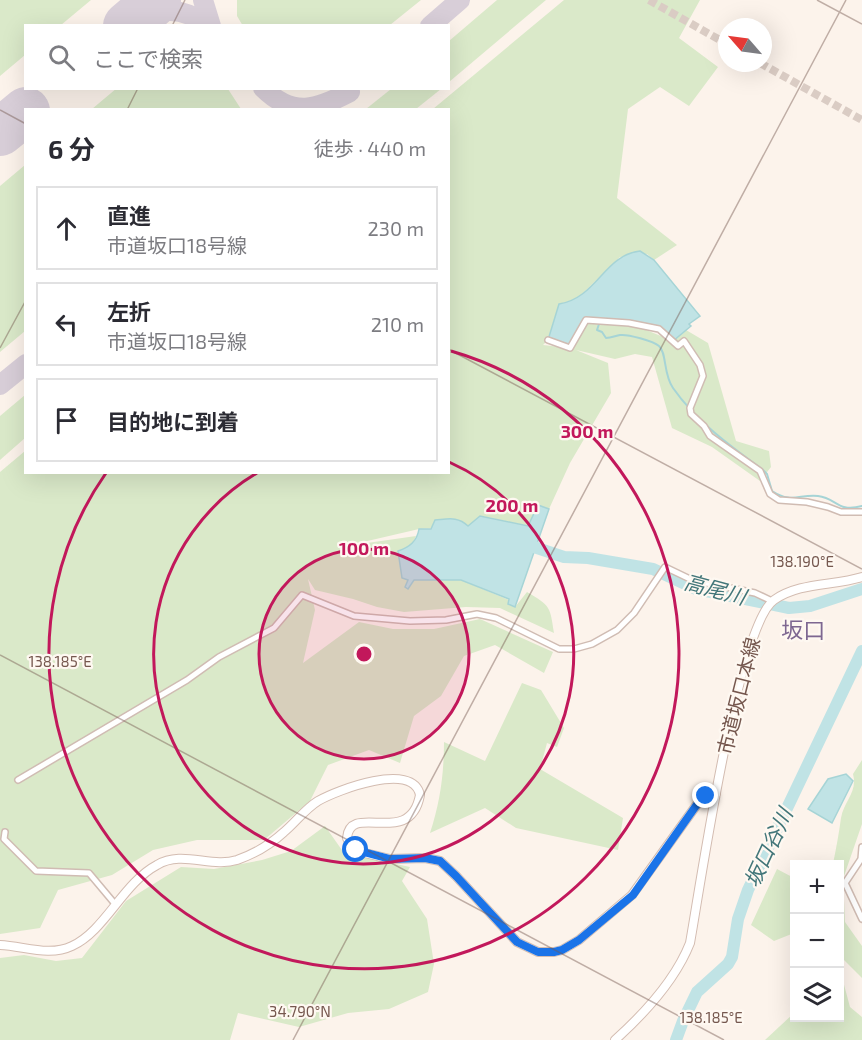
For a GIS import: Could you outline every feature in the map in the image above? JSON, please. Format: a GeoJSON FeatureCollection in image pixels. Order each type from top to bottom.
{"type":"FeatureCollection","features":[{"type":"Feature","properties":{"kind":"street"},"geometry":{"type":"LineString","coordinates":[[548,340],[570,348],[586,320],[629,323],[659,329],[678,346],[684,341],[700,365],[703,376],[690,408],[691,414],[704,426],[710,436],[760,471],[770,494],[779,500],[807,502],[841,512],[862,512]]}},
{"type":"Feature","properties":{"kind":"street"},"geometry":{"type":"LineString","coordinates":[[18,780],[187,680],[219,657],[274,628],[302,595],[354,616],[410,621],[446,620],[477,615],[496,618],[559,648],[574,649],[592,644],[617,630],[634,613],[665,567],[692,580],[754,593],[772,601],[794,589],[862,578]]}},
{"type":"Feature","properties":{"kind":"street","name":"市道坂口本線"},"geometry":{"type":"LineString","coordinates":[[615,1040],[673,978],[690,943],[732,717],[759,621],[772,601]]}},
{"type":"Feature","properties":{"kind":"street"},"geometry":{"type":"LineString","coordinates":[[0,945],[43,951],[64,949],[83,940],[139,879],[159,863],[182,858],[218,862],[237,860],[276,839],[308,809],[325,797],[378,780],[402,778],[411,782],[419,790],[419,801],[410,815],[392,824],[366,822],[352,824],[347,833],[351,847],[390,859],[425,858],[440,861],[517,942],[538,952],[554,952],[579,940],[633,895],[698,803],[706,796],[716,794]]}},
{"type":"Feature","properties":{"kind":"street"},"geometry":{"type":"LineString","coordinates":[[5,832],[4,839],[36,871],[89,873],[115,904]]}},
{"type":"Feature","properties":{"kind":"street"},"geometry":{"type":"LineString","coordinates":[[862,847],[861,859],[845,884],[862,919]]}},
{"type":"Feature","properties":{"kind":"green space"},"geometry":{"type":"Polygon","coordinates":[[[0,0],[91,0],[62,24],[24,24],[24,56],[0,76],[0,0]]]}},
{"type":"Feature","properties":{"kind":"green space"},"geometry":{"type":"Polygon","coordinates":[[[237,0],[421,0],[391,24],[242,24],[237,16],[237,0]]]}},
{"type":"Feature","properties":{"kind":"green space"},"geometry":{"type":"Polygon","coordinates":[[[497,0],[546,0],[450,81],[450,40],[497,0]]]}},
{"type":"Feature","properties":{"kind":"green space"},"geometry":{"type":"Polygon","coordinates":[[[564,0],[700,0],[679,38],[718,67],[689,106],[660,87],[628,109],[617,198],[677,245],[654,260],[647,254],[620,257],[577,299],[559,304],[548,340],[543,345],[570,348],[591,320],[629,323],[673,341],[686,330],[708,343],[736,441],[769,451],[771,467],[760,481],[712,447],[672,428],[652,357],[635,354],[615,359],[576,350],[608,363],[611,393],[570,463],[549,509],[538,505],[529,526],[481,516],[468,526],[419,529],[346,546],[416,536],[408,548],[408,579],[405,587],[408,589],[414,580],[461,580],[509,600],[515,607],[527,592],[548,608],[554,633],[500,608],[466,607],[404,612],[315,590],[308,579],[315,610],[303,663],[359,622],[393,629],[434,629],[480,619],[553,652],[544,673],[495,645],[464,656],[441,696],[414,716],[400,763],[369,750],[328,765],[310,801],[264,840],[197,840],[153,850],[112,875],[58,890],[40,928],[0,934],[0,472],[24,452],[24,474],[450,474],[450,108],[434,108],[564,0]]]}},
{"type":"Feature","properties":{"kind":"green space"},"geometry":{"type":"Polygon","coordinates":[[[115,90],[229,90],[240,108],[93,108],[115,90]]]}},
{"type":"Feature","properties":{"kind":"green space"},"geometry":{"type":"Polygon","coordinates":[[[390,90],[440,90],[417,108],[367,108],[390,90]]]}},
{"type":"Feature","properties":{"kind":"green space"},"geometry":{"type":"Polygon","coordinates":[[[24,166],[24,332],[0,352],[0,186],[24,166]]]}},
{"type":"Feature","properties":{"kind":"green space"},"geometry":{"type":"Polygon","coordinates":[[[24,396],[24,439],[0,460],[0,416],[24,396]]]}},
{"type":"Feature","properties":{"kind":"green space"},"geometry":{"type":"Polygon","coordinates":[[[522,683],[541,690],[564,728],[557,747],[547,743],[540,769],[623,818],[618,850],[516,828],[485,808],[430,833],[441,788],[444,742],[485,761],[522,683]]]}},
{"type":"Feature","properties":{"kind":"green space"},"geometry":{"type":"Polygon","coordinates":[[[862,760],[862,824],[844,876],[844,860],[834,860],[841,818],[854,786],[853,774],[862,760]]]}},
{"type":"Feature","properties":{"kind":"green space"},"geometry":{"type":"Polygon","coordinates":[[[325,826],[344,853],[410,867],[402,881],[427,919],[434,964],[428,992],[389,1009],[348,1013],[299,1027],[238,1013],[230,1040],[0,1040],[0,958],[24,955],[56,961],[82,958],[126,901],[181,867],[214,869],[262,860],[291,851],[325,826]]]}},
{"type":"Feature","properties":{"kind":"green space"},"geometry":{"type":"Polygon","coordinates":[[[777,869],[790,876],[790,935],[774,941],[751,925],[777,869]]]}},
{"type":"Feature","properties":{"kind":"green space"},"geometry":{"type":"Polygon","coordinates":[[[844,900],[845,922],[862,946],[862,978],[844,960],[844,900]]]}},
{"type":"Feature","properties":{"kind":"green space"},"geometry":{"type":"Polygon","coordinates":[[[844,985],[850,1007],[862,1017],[862,1040],[765,1040],[790,1017],[790,1022],[844,1022],[844,985]]]}},
{"type":"Feature","properties":{"kind":"water"},"geometry":{"type":"Polygon","coordinates":[[[640,251],[654,260],[700,316],[689,324],[691,326],[673,341],[659,329],[587,320],[570,348],[548,340],[559,304],[583,294],[618,260],[640,251]]]}},
{"type":"Feature","properties":{"kind":"water"},"geometry":{"type":"Polygon","coordinates":[[[538,505],[549,509],[515,607],[508,604],[509,599],[461,580],[414,580],[408,589],[405,587],[408,580],[402,578],[398,551],[412,543],[419,529],[431,529],[435,520],[449,519],[457,519],[468,526],[480,516],[528,526],[538,505]]]}},
{"type":"Feature","properties":{"kind":"water"},"geometry":{"type":"Polygon","coordinates":[[[846,774],[853,781],[832,823],[808,809],[828,779],[846,774]]]}},
{"type":"Feature","properties":{"kind":"waterway"},"geometry":{"type":"LineString","coordinates":[[600,321],[597,330],[602,332],[606,338],[629,336],[659,346],[670,382],[682,400],[714,432],[767,474],[772,491],[790,498],[824,497],[847,508],[862,506]]}},
{"type":"Feature","properties":{"kind":"waterway","name":"高尾川"},"geometry":{"type":"LineString","coordinates":[[534,547],[564,557],[588,558],[653,569],[696,589],[789,608],[810,606],[862,589]]}},
{"type":"Feature","properties":{"kind":"waterway","name":"坂口谷川"},"geometry":{"type":"LineString","coordinates":[[676,1040],[697,992],[728,964],[732,957],[738,919],[748,890],[862,651]]}},
{"type":"Feature","properties":{"kind":"taxiway"},"geometry":{"type":"LineString","coordinates":[[203,0],[210,24]]}},
{"type":"Feature","properties":{"kind":"taxiway"},"geometry":{"type":"LineString","coordinates":[[432,24],[460,0]]}},
{"type":"Feature","properties":{"kind":"taxiway"},"geometry":{"type":"LineString","coordinates":[[129,24],[149,15],[168,11],[188,14],[204,24]]}},
{"type":"Feature","properties":{"kind":"taxiway"},"geometry":{"type":"LineString","coordinates":[[265,90],[285,104],[305,108]]}},
{"type":"Feature","properties":{"kind":"taxiway"},"geometry":{"type":"LineString","coordinates":[[305,108],[327,103],[350,92]]}},
{"type":"Feature","properties":{"kind":"taxiway"},"geometry":{"type":"LineString","coordinates":[[0,385],[24,366]]}},
{"type":"Feature","properties":{"kind":"runway"},"geometry":{"type":"LineString","coordinates":[[129,24],[157,0]]}},
{"type":"Feature","properties":{"kind":"runway"},"geometry":{"type":"LineString","coordinates":[[0,132],[24,113]]}},
{"type":"Feature","properties":{"kind":"tunnel"},"geometry":{"type":"LineString","coordinates":[[649,0],[718,39]]}},
{"type":"Feature","properties":{"kind":"tunnel"},"geometry":{"type":"LineString","coordinates":[[772,70],[862,120]]}},
{"type":"Feature","properties":{"kind":"district","name":"坂口"},"geometry":{"type":"Point","coordinates":[803,630]}},
{"type":"Feature","properties":{"kind":"route"},"geometry":{"type":"LineString","coordinates":[[356,850],[390,859],[425,858],[440,861],[517,942],[530,950],[554,952],[579,940],[633,895],[698,803],[706,796]]}}]}
